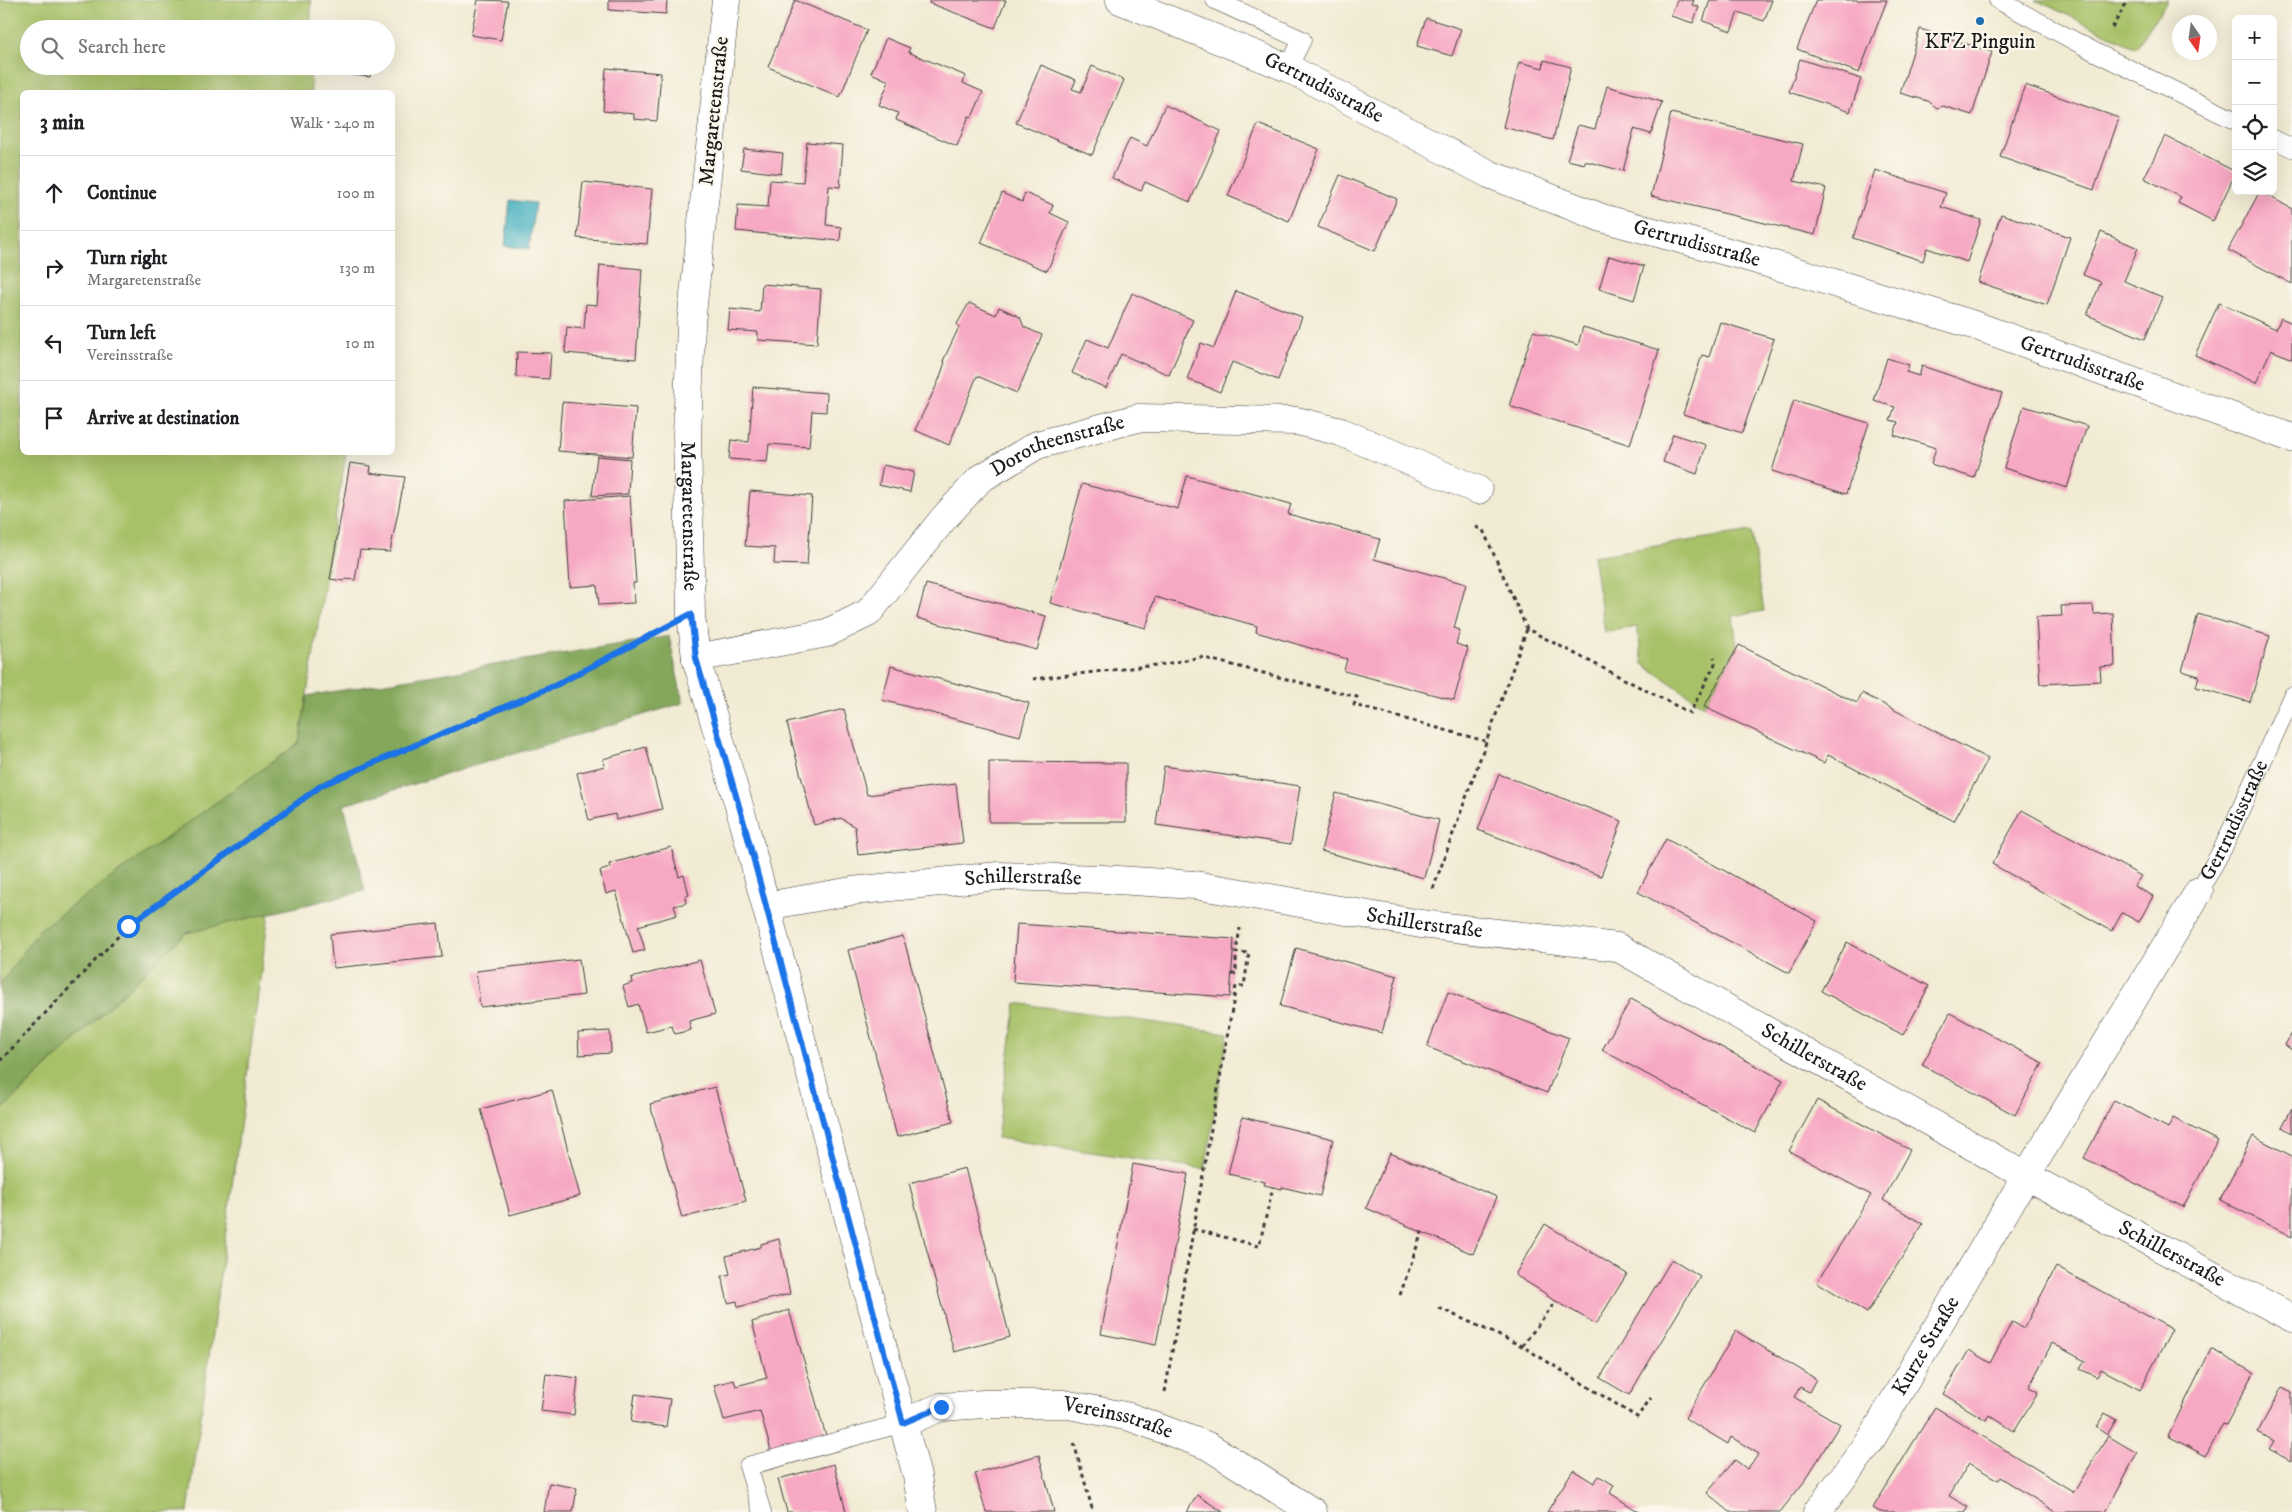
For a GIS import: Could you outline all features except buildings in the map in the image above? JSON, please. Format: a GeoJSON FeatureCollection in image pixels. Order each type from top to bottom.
{"type":"FeatureCollection","features":[{"type":"Feature","properties":{"kind":"street","name":"Margaretenstraße"},"geometry":{"type":"LineString","coordinates":[[726,0],[691,322],[687,436],[691,614],[696,658],[766,906],[917,1476],[923,1512]]}},
{"type":"Feature","properties":{"kind":"street","name":"Gertrudisstraße"},"geometry":{"type":"LineString","coordinates":[[1120,0],[1288,68],[1489,174],[1602,218],[1747,257],[1968,323],[2292,438]]}},
{"type":"Feature","properties":{"kind":"street","name":"Dorotheenstraße"},"geometry":{"type":"LineString","coordinates":[[696,658],[827,633],[868,613],[944,518],[980,479],[1037,444],[1138,418],[1297,422],[1341,432],[1478,490]]}},
{"type":"Feature","properties":{"kind":"street","name":"Schillerstraße"},"geometry":{"type":"LineString","coordinates":[[766,906],[852,890],[998,876],[1196,885],[1421,924],[1617,947],[2026,1176],[2292,1318]]}},
{"type":"Feature","properties":{"kind":"street"},"geometry":{"type":"LineString","coordinates":[[2026,1176],[2199,890]]}},
{"type":"Feature","properties":{"kind":"street","name":"Kurze Straße"},"geometry":{"type":"LineString","coordinates":[[1818,1512],[1869,1443],[2026,1176]]}},
{"type":"Feature","properties":{"kind":"street","name":"Vereinsstraße"},"geometry":{"type":"LineString","coordinates":[[903,1423],[941,1407],[1064,1404],[1130,1417],[1208,1446],[1313,1512]]}},
{"type":"Feature","properties":{"kind":"lane"},"geometry":{"type":"LineString","coordinates":[[1215,0],[1302,40],[1288,68]]}},
{"type":"Feature","properties":{"kind":"lane"},"geometry":{"type":"LineString","coordinates":[[1998,0],[2097,53],[2232,119]]}},
{"type":"Feature","properties":{"kind":"lane"},"geometry":{"type":"LineString","coordinates":[[2277,141],[2292,148]]}},
{"type":"Feature","properties":{"kind":"lane","name":"Gertrudisstraße"},"geometry":{"type":"LineString","coordinates":[[2199,890],[2223,848],[2292,696]]}},
{"type":"Feature","properties":{"kind":"lane"},"geometry":{"type":"LineString","coordinates":[[762,1512],[748,1466],[903,1423]]}},
{"type":"Feature","properties":{"kind":"path"},"geometry":{"type":"LineString","coordinates":[[1483,530],[1527,629],[1690,713],[1715,664],[1714,657]]}},
{"type":"Feature","properties":{"kind":"path"},"geometry":{"type":"LineString","coordinates":[[0,1061],[128,926],[322,785],[556,685],[691,614]]}},
{"type":"Feature","properties":{"kind":"path"},"geometry":{"type":"LineString","coordinates":[[1421,924],[1527,629]]}},
{"type":"Feature","properties":{"kind":"path"},"geometry":{"type":"LineString","coordinates":[[1033,679],[1166,664],[1201,657],[1357,697],[1354,705],[1485,742]]}},
{"type":"Feature","properties":{"kind":"path"},"geometry":{"type":"LineString","coordinates":[[1232,974],[1236,974],[1236,952],[1245,894]]}},
{"type":"Feature","properties":{"kind":"path"},"geometry":{"type":"LineString","coordinates":[[1159,1428],[1236,986],[1244,986],[1249,953],[1236,952]]}},
{"type":"Feature","properties":{"kind":"path"},"geometry":{"type":"LineString","coordinates":[[1193,1229],[1259,1246],[1273,1187]]}},
{"type":"Feature","properties":{"kind":"path"},"geometry":{"type":"LineString","coordinates":[[1400,1295],[1422,1232]]}},
{"type":"Feature","properties":{"kind":"path"},"geometry":{"type":"LineString","coordinates":[[1522,1346],[1556,1301]]}},
{"type":"Feature","properties":{"kind":"path"},"geometry":{"type":"LineString","coordinates":[[1439,1308],[1522,1346],[1637,1417],[1652,1398]]}},
{"type":"Feature","properties":{"kind":"path"},"geometry":{"type":"LineString","coordinates":[[1064,1404],[1093,1512]]}},
{"type":"Feature","properties":{"kind":"green space"},"geometry":{"type":"Polygon","coordinates":[[[0,0],[311,0],[311,20],[20,20],[20,75],[310,75],[311,90],[20,90],[20,455],[346,455],[299,743],[40,929],[0,985],[0,0]]]}},
{"type":"Feature","properties":{"kind":"green space"},"geometry":{"type":"Polygon","coordinates":[[[2036,0],[2168,0],[2136,48],[2036,0]]]}},
{"type":"Feature","properties":{"kind":"green space"},"geometry":{"type":"Polygon","coordinates":[[[1751,531],[1764,611],[1733,616],[1737,647],[1704,706],[1643,664],[1637,627],[1605,632],[1593,556],[1751,531]]]}},
{"type":"Feature","properties":{"kind":"green space"},"geometry":{"type":"Polygon","coordinates":[[[669,636],[683,703],[344,805],[365,891],[186,933],[0,1111],[0,985],[40,929],[299,743],[307,696],[669,636]]]}},
{"type":"Feature","properties":{"kind":"green space"},"geometry":{"type":"Polygon","coordinates":[[[269,913],[188,1512],[0,1512],[0,1112],[186,933],[269,913]]]}},
{"type":"Feature","properties":{"kind":"green space"},"geometry":{"type":"Polygon","coordinates":[[[1016,1003],[1228,1033],[1205,1169],[997,1138],[1016,1003]]]}},
{"type":"Feature","properties":{"kind":"water"},"geometry":{"type":"Polygon","coordinates":[[[510,200],[535,203],[529,249],[505,246],[510,200]]]}},
{"type":"Feature","properties":{"kind":"place","name":"KFZ Pinguin"},"geometry":{"type":"Point","coordinates":[1980,21]}},
{"type":"Feature","properties":{"kind":"route"},"geometry":{"type":"LineString","coordinates":[[128,926],[322,785],[556,685],[691,614],[696,658],[744,823],[903,1423],[941,1407]]}}]}
